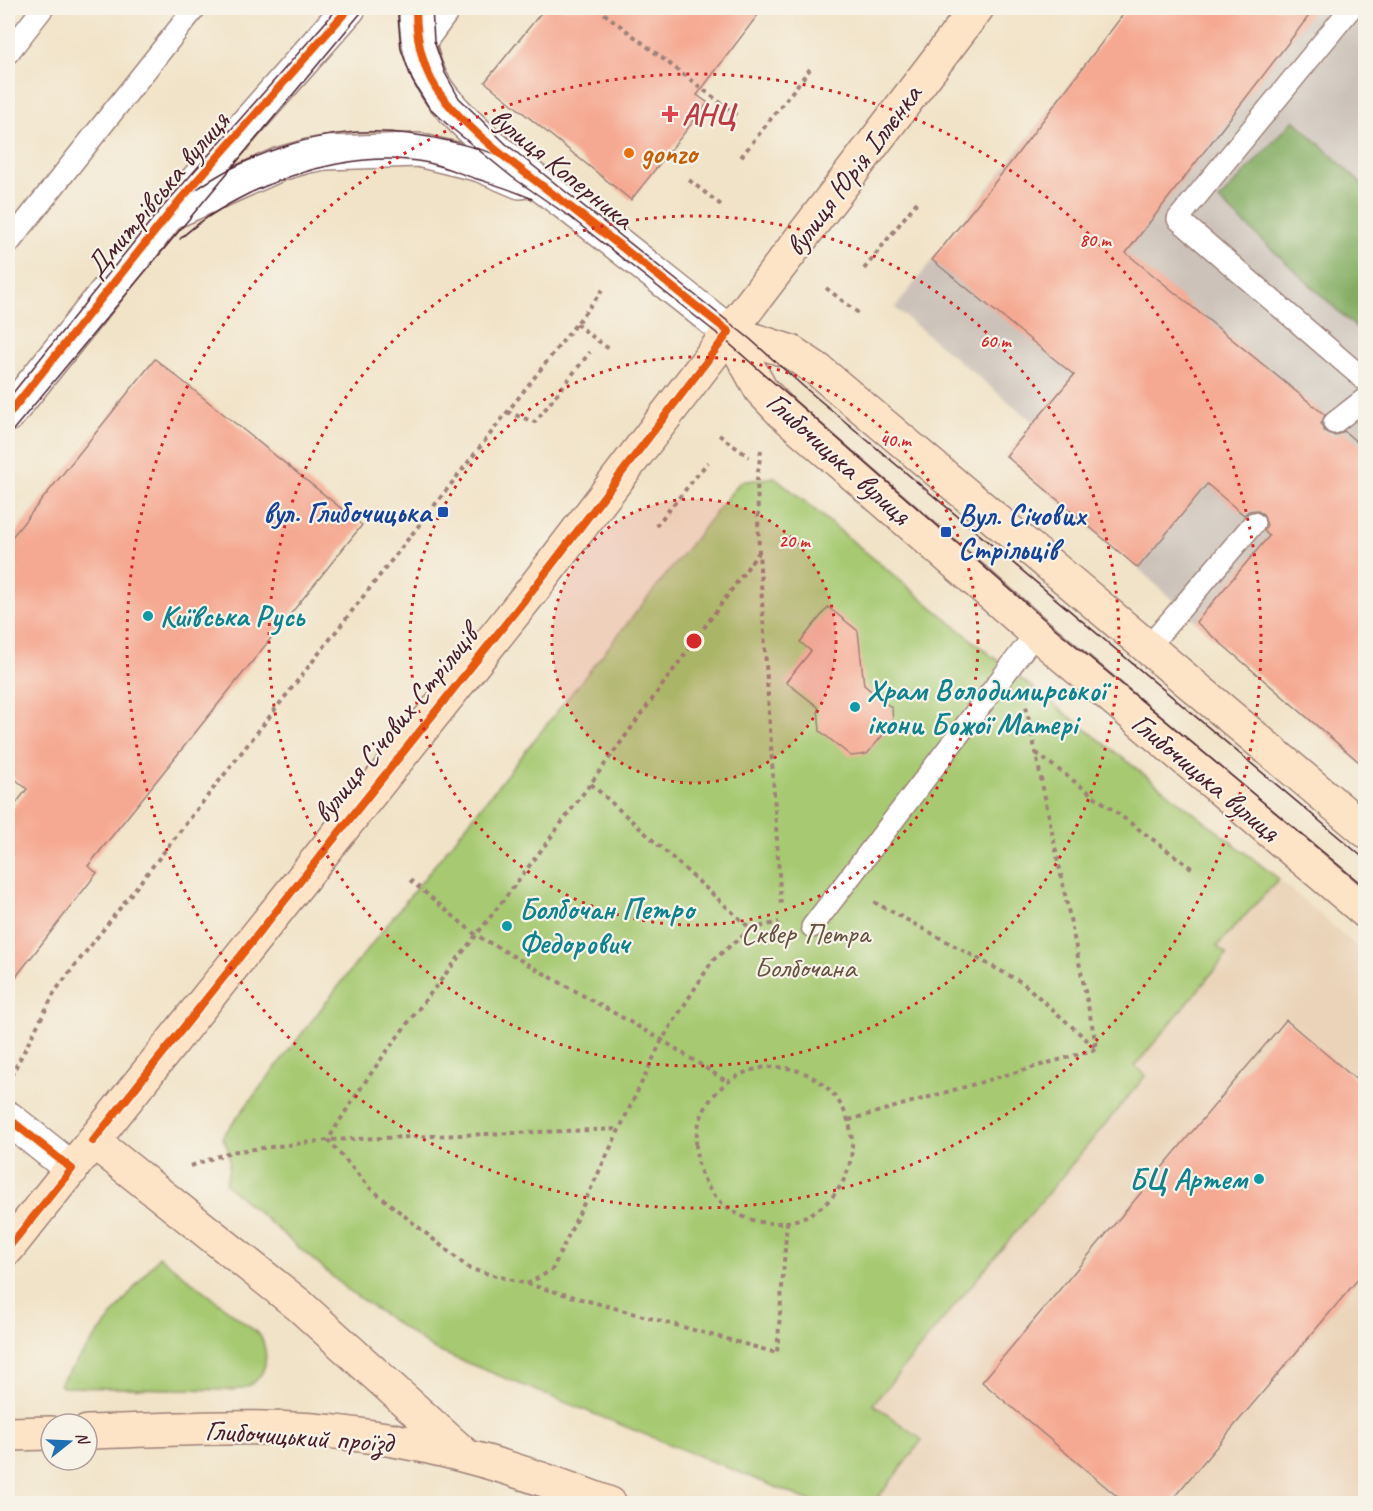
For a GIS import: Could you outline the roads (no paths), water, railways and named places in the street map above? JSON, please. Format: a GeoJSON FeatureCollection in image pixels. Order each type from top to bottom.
{"type":"FeatureCollection","features":[{"type":"Feature","properties":{"kind":"main road","name":"вулиця Юрія Іллєнка"},"geometry":{"type":"LineString","coordinates":[[729,332],[977,8]]}},
{"type":"Feature","properties":{"kind":"main road","name":"Глибочицька вулиця"},"geometry":{"type":"LineString","coordinates":[[729,332],[761,390],[783,413],[1036,633],[1365,912]]}},
{"type":"Feature","properties":{"kind":"main road","name":"Глибочицька вулиця"},"geometry":{"type":"LineString","coordinates":[[729,332],[791,352],[818,370],[1149,646],[1365,831]]}},
{"type":"Feature","properties":{"kind":"main road","name":"вулиця Січових Стрільців"},"geometry":{"type":"LineString","coordinates":[[8,1248],[534,588],[729,332]]}},
{"type":"Feature","properties":{"kind":"main road"},"geometry":{"type":"LineString","coordinates":[[93,1141],[299,1305],[465,1455]]}},
{"type":"Feature","properties":{"kind":"main road","name":"Глибочицький проїзд"},"geometry":{"type":"LineString","coordinates":[[99,1432],[262,1427],[360,1435],[465,1455],[554,1482],[610,1503]]}},
{"type":"Feature","properties":{"kind":"main road"},"geometry":{"type":"LineString","coordinates":[[8,1434],[39,1433]]}},
{"type":"Feature","properties":{"kind":"street","name":"вулиця Коперника"},"geometry":{"type":"LineString","coordinates":[[416,8],[420,50],[442,97],[518,168],[729,332]]}},
{"type":"Feature","properties":{"kind":"street","name":"Дмитрівська вулиця"},"geometry":{"type":"LineString","coordinates":[[8,415],[162,222],[336,11]]}},
{"type":"Feature","properties":{"kind":"street","name":"вулиця Коперника"},"geometry":{"type":"LineString","coordinates":[[162,222],[189,204],[280,164],[308,156],[371,150],[418,150],[480,165],[512,177],[580,214]]}},
{"type":"Feature","properties":{"kind":"street"},"geometry":{"type":"LineString","coordinates":[[8,1118],[72,1169]]}},
{"type":"Feature","properties":{"kind":"lane"},"geometry":{"type":"LineString","coordinates":[[8,53],[43,8]]}},
{"type":"Feature","properties":{"kind":"lane"},"geometry":{"type":"LineString","coordinates":[[8,244],[195,8]]}},
{"type":"Feature","properties":{"kind":"lane"},"geometry":{"type":"LineString","coordinates":[[420,50],[451,8]]}},
{"type":"Feature","properties":{"kind":"lane"},"geometry":{"type":"LineString","coordinates":[[1351,8],[1178,219],[1365,381]]}},
{"type":"Feature","properties":{"kind":"lane"},"geometry":{"type":"LineString","coordinates":[[1334,423],[1365,398]]}},
{"type":"Feature","properties":{"kind":"lane"},"geometry":{"type":"LineString","coordinates":[[1149,646],[1254,523]]}},
{"type":"Feature","properties":{"kind":"lane"},"geometry":{"type":"LineString","coordinates":[[812,927],[1036,633]]}},
{"type":"Feature","properties":{"kind":"tram line"},"geometry":{"type":"LineString","coordinates":[[8,399],[154,217],[338,8]]}},
{"type":"Feature","properties":{"kind":"tram line"},"geometry":{"type":"LineString","coordinates":[[8,436],[365,8]]}},
{"type":"Feature","properties":{"kind":"tram line"},"geometry":{"type":"LineString","coordinates":[[399,8],[401,49],[412,80],[428,106],[449,126],[512,177],[570,217],[724,339],[1045,620],[1366,888]]}},
{"type":"Feature","properties":{"kind":"tram line"},"geometry":{"type":"LineString","coordinates":[[432,8],[434,41],[445,73],[459,98],[506,144],[750,339],[1366,860]]}},
{"type":"Feature","properties":{"kind":"tram line"},"geometry":{"type":"LineString","coordinates":[[167,209],[220,174],[256,157],[310,139],[336,134],[391,132],[419,135],[489,152],[526,169]]}},
{"type":"Feature","properties":{"kind":"tram line"},"geometry":{"type":"LineString","coordinates":[[180,239],[221,209],[248,194],[290,176],[336,164],[359,161],[383,159],[429,163],[532,199]]}},
{"type":"Feature","properties":{"kind":"place","name":"АНЦ"},"geometry":{"type":"Point","coordinates":[670,114]}},
{"type":"Feature","properties":{"kind":"place","name":"gonzo"},"geometry":{"type":"Point","coordinates":[629,153]}},
{"type":"Feature","properties":{"kind":"place","name":"вул. Глибочицька"},"geometry":{"type":"Point","coordinates":[443,512]}},
{"type":"Feature","properties":{"kind":"place","name":"Вул. Січових Стрільців"},"geometry":{"type":"Point","coordinates":[946,532]}},
{"type":"Feature","properties":{"kind":"place","name":"Київська Русь"},"geometry":{"type":"Point","coordinates":[148,616]}},
{"type":"Feature","properties":{"kind":"place","name":"Храм Володимирської ікони Божої Матері"},"geometry":{"type":"Point","coordinates":[855,707]}},
{"type":"Feature","properties":{"kind":"place","name":"Болбочан Петро Федорович"},"geometry":{"type":"Point","coordinates":[507,926]}},
{"type":"Feature","properties":{"kind":"place","name":"БЦ Артем"},"geometry":{"type":"Point","coordinates":[1259,1179]}},
{"type":"Feature","properties":{"kind":"park label","name":"Сквер Петра Болбочана"},"geometry":{"type":"Point","coordinates":[805,950]}}]}
